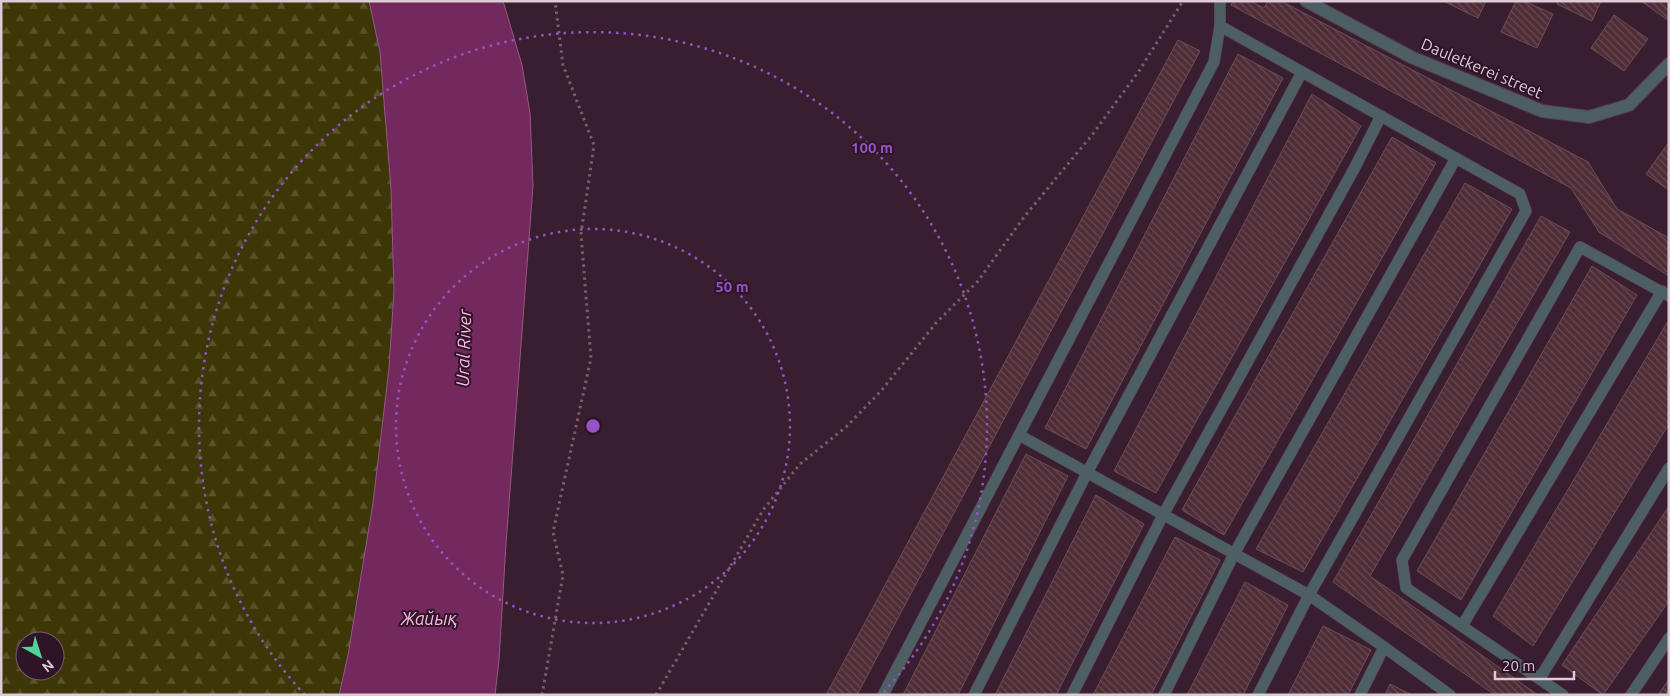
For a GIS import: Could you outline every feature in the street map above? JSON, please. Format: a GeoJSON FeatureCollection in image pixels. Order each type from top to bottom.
{"type":"FeatureCollection","features":[{"type":"Feature","properties":{"kind":"street","name":"Dauletkerei street"},"geometry":{"type":"LineString","coordinates":[[1306,1],[1412,57],[1542,111],[1589,117],[1629,104],[1669,64]]}},
{"type":"Feature","properties":{"kind":"lane"},"geometry":{"type":"LineString","coordinates":[[883,695],[1214,62],[1220,26],[1220,1]]}},
{"type":"Feature","properties":{"kind":"lane"},"geometry":{"type":"LineString","coordinates":[[1220,26],[1520,194],[1526,211],[1309,596],[1258,695]]}},
{"type":"Feature","properties":{"kind":"lane"},"geometry":{"type":"LineString","coordinates":[[974,695],[1087,473],[1302,72]]}},
{"type":"Feature","properties":{"kind":"lane"},"geometry":{"type":"LineString","coordinates":[[1072,695],[1163,515],[1354,169],[1381,116]]}},
{"type":"Feature","properties":{"kind":"lane"},"geometry":{"type":"LineString","coordinates":[[1164,695],[1234,554],[1456,158]]}},
{"type":"Feature","properties":{"kind":"lane"},"geometry":{"type":"LineString","coordinates":[[1462,626],[1665,294],[1580,247],[1402,560],[1406,588],[1563,695]]}},
{"type":"Feature","properties":{"kind":"lane"},"geometry":{"type":"LineString","coordinates":[[1019,435],[1309,596],[1450,695]]}},
{"type":"Feature","properties":{"kind":"lane"},"geometry":{"type":"LineString","coordinates":[[1540,678],[1669,468]]}},
{"type":"Feature","properties":{"kind":"lane"},"geometry":{"type":"LineString","coordinates":[[1631,695],[1669,638]]}},
{"type":"Feature","properties":{"kind":"lane"},"geometry":{"type":"LineString","coordinates":[[1360,695],[1384,647]]}},
{"type":"Feature","properties":{"kind":"path"},"geometry":{"type":"LineString","coordinates":[[542,695],[563,575],[553,532],[591,358],[581,234],[594,145],[563,65],[555,1]]}},
{"type":"Feature","properties":{"kind":"path"},"geometry":{"type":"LineString","coordinates":[[656,695],[764,510],[800,464],[846,427],[882,391],[936,323],[978,281],[1024,217],[1092,135],[1139,71],[1183,1]]}},
{"type":"Feature","properties":{"kind":"green space"},"geometry":{"type":"Polygon","coordinates":[[[1,1],[369,1],[380,52],[391,189],[394,291],[389,368],[373,503],[348,655],[339,695],[1,695],[1,1]]]}},
{"type":"Feature","properties":{"kind":"water","name":"Жайық"},"geometry":{"type":"Polygon","coordinates":[[[369,1],[503,1],[522,65],[530,113],[533,186],[495,695],[339,695],[348,655],[373,503],[389,368],[394,291],[391,189],[380,52],[369,1]]]}},
{"type":"Feature","properties":{"kind":"building"},"geometry":{"type":"Polygon","coordinates":[[[1233,1],[1250,1],[1264,8],[1268,1],[1281,1],[1588,162],[1617,209],[1669,238],[1669,276],[1599,232],[1571,188],[1231,5],[1233,1]]]}},
{"type":"Feature","properties":{"kind":"building"},"geometry":{"type":"Polygon","coordinates":[[[1443,1],[1486,1],[1478,18],[1443,1]]]}},
{"type":"Feature","properties":{"kind":"building"},"geometry":{"type":"Polygon","coordinates":[[[1516,1],[1524,1],[1553,14],[1537,48],[1501,32],[1516,1]]]}},
{"type":"Feature","properties":{"kind":"building"},"geometry":{"type":"Polygon","coordinates":[[[1558,1],[1601,1],[1592,21],[1557,4],[1558,1]]]}},
{"type":"Feature","properties":{"kind":"building"},"geometry":{"type":"Polygon","coordinates":[[[1641,1],[1669,1],[1669,21],[1641,1]]]}},
{"type":"Feature","properties":{"kind":"building"},"geometry":{"type":"Polygon","coordinates":[[[1614,15],[1648,39],[1624,71],[1591,48],[1614,15]]]}},
{"type":"Feature","properties":{"kind":"building"},"geometry":{"type":"Polygon","coordinates":[[[1178,40],[1200,51],[857,695],[826,695],[1178,40]]]}},
{"type":"Feature","properties":{"kind":"building"},"geometry":{"type":"Polygon","coordinates":[[[1238,54],[1283,78],[1086,449],[1045,428],[1238,54]]]}},
{"type":"Feature","properties":{"kind":"building"},"geometry":{"type":"Polygon","coordinates":[[[1312,94],[1361,126],[1156,493],[1114,471],[1312,94]]]}},
{"type":"Feature","properties":{"kind":"building"},"geometry":{"type":"Polygon","coordinates":[[[1392,137],[1436,163],[1224,535],[1182,510],[1392,137]]]}},
{"type":"Feature","properties":{"kind":"building"},"geometry":{"type":"Polygon","coordinates":[[[1669,142],[1669,190],[1646,174],[1669,142]]]}},
{"type":"Feature","properties":{"kind":"building"},"geometry":{"type":"Polygon","coordinates":[[[1465,183],[1512,209],[1303,572],[1256,549],[1465,183]]]}},
{"type":"Feature","properties":{"kind":"building"},"geometry":{"type":"Polygon","coordinates":[[[1541,216],[1570,232],[1370,576],[1538,695],[1495,695],[1333,582],[1541,216]]]}},
{"type":"Feature","properties":{"kind":"building"},"geometry":{"type":"Polygon","coordinates":[[[1592,266],[1637,295],[1461,600],[1417,571],[1592,266]]]}},
{"type":"Feature","properties":{"kind":"building"},"geometry":{"type":"Polygon","coordinates":[[[1668,321],[1669,424],[1533,646],[1493,616],[1668,321]]]}},
{"type":"Feature","properties":{"kind":"building"},"geometry":{"type":"Polygon","coordinates":[[[1026,454],[1068,476],[958,695],[903,695],[1026,454]]]}},
{"type":"Feature","properties":{"kind":"building"},"geometry":{"type":"Polygon","coordinates":[[[1096,495],[1144,524],[1056,695],[995,695],[1096,495]]]}},
{"type":"Feature","properties":{"kind":"building"},"geometry":{"type":"Polygon","coordinates":[[[1669,506],[1669,601],[1603,695],[1562,665],[1669,506]]]}},
{"type":"Feature","properties":{"kind":"building"},"geometry":{"type":"Polygon","coordinates":[[[1175,537],[1220,560],[1151,695],[1093,695],[1175,537]]]}},
{"type":"Feature","properties":{"kind":"building"},"geometry":{"type":"Polygon","coordinates":[[[1245,582],[1288,605],[1243,695],[1187,695],[1245,582]]]}},
{"type":"Feature","properties":{"kind":"building"},"geometry":{"type":"Polygon","coordinates":[[[1323,626],[1371,650],[1348,695],[1288,695],[1323,626]]]}},
{"type":"Feature","properties":{"kind":"building"},"geometry":{"type":"Polygon","coordinates":[[[1669,679],[1669,695],[1658,695],[1669,679]]]}},
{"type":"Feature","properties":{"kind":"building"},"geometry":{"type":"Polygon","coordinates":[[[1390,684],[1412,695],[1385,695],[1390,684]]]}},
{"type":"Feature","properties":{"kind":"water label","name":"Ural River"},"geometry":{"type":"Point","coordinates":[463,348]}}]}
